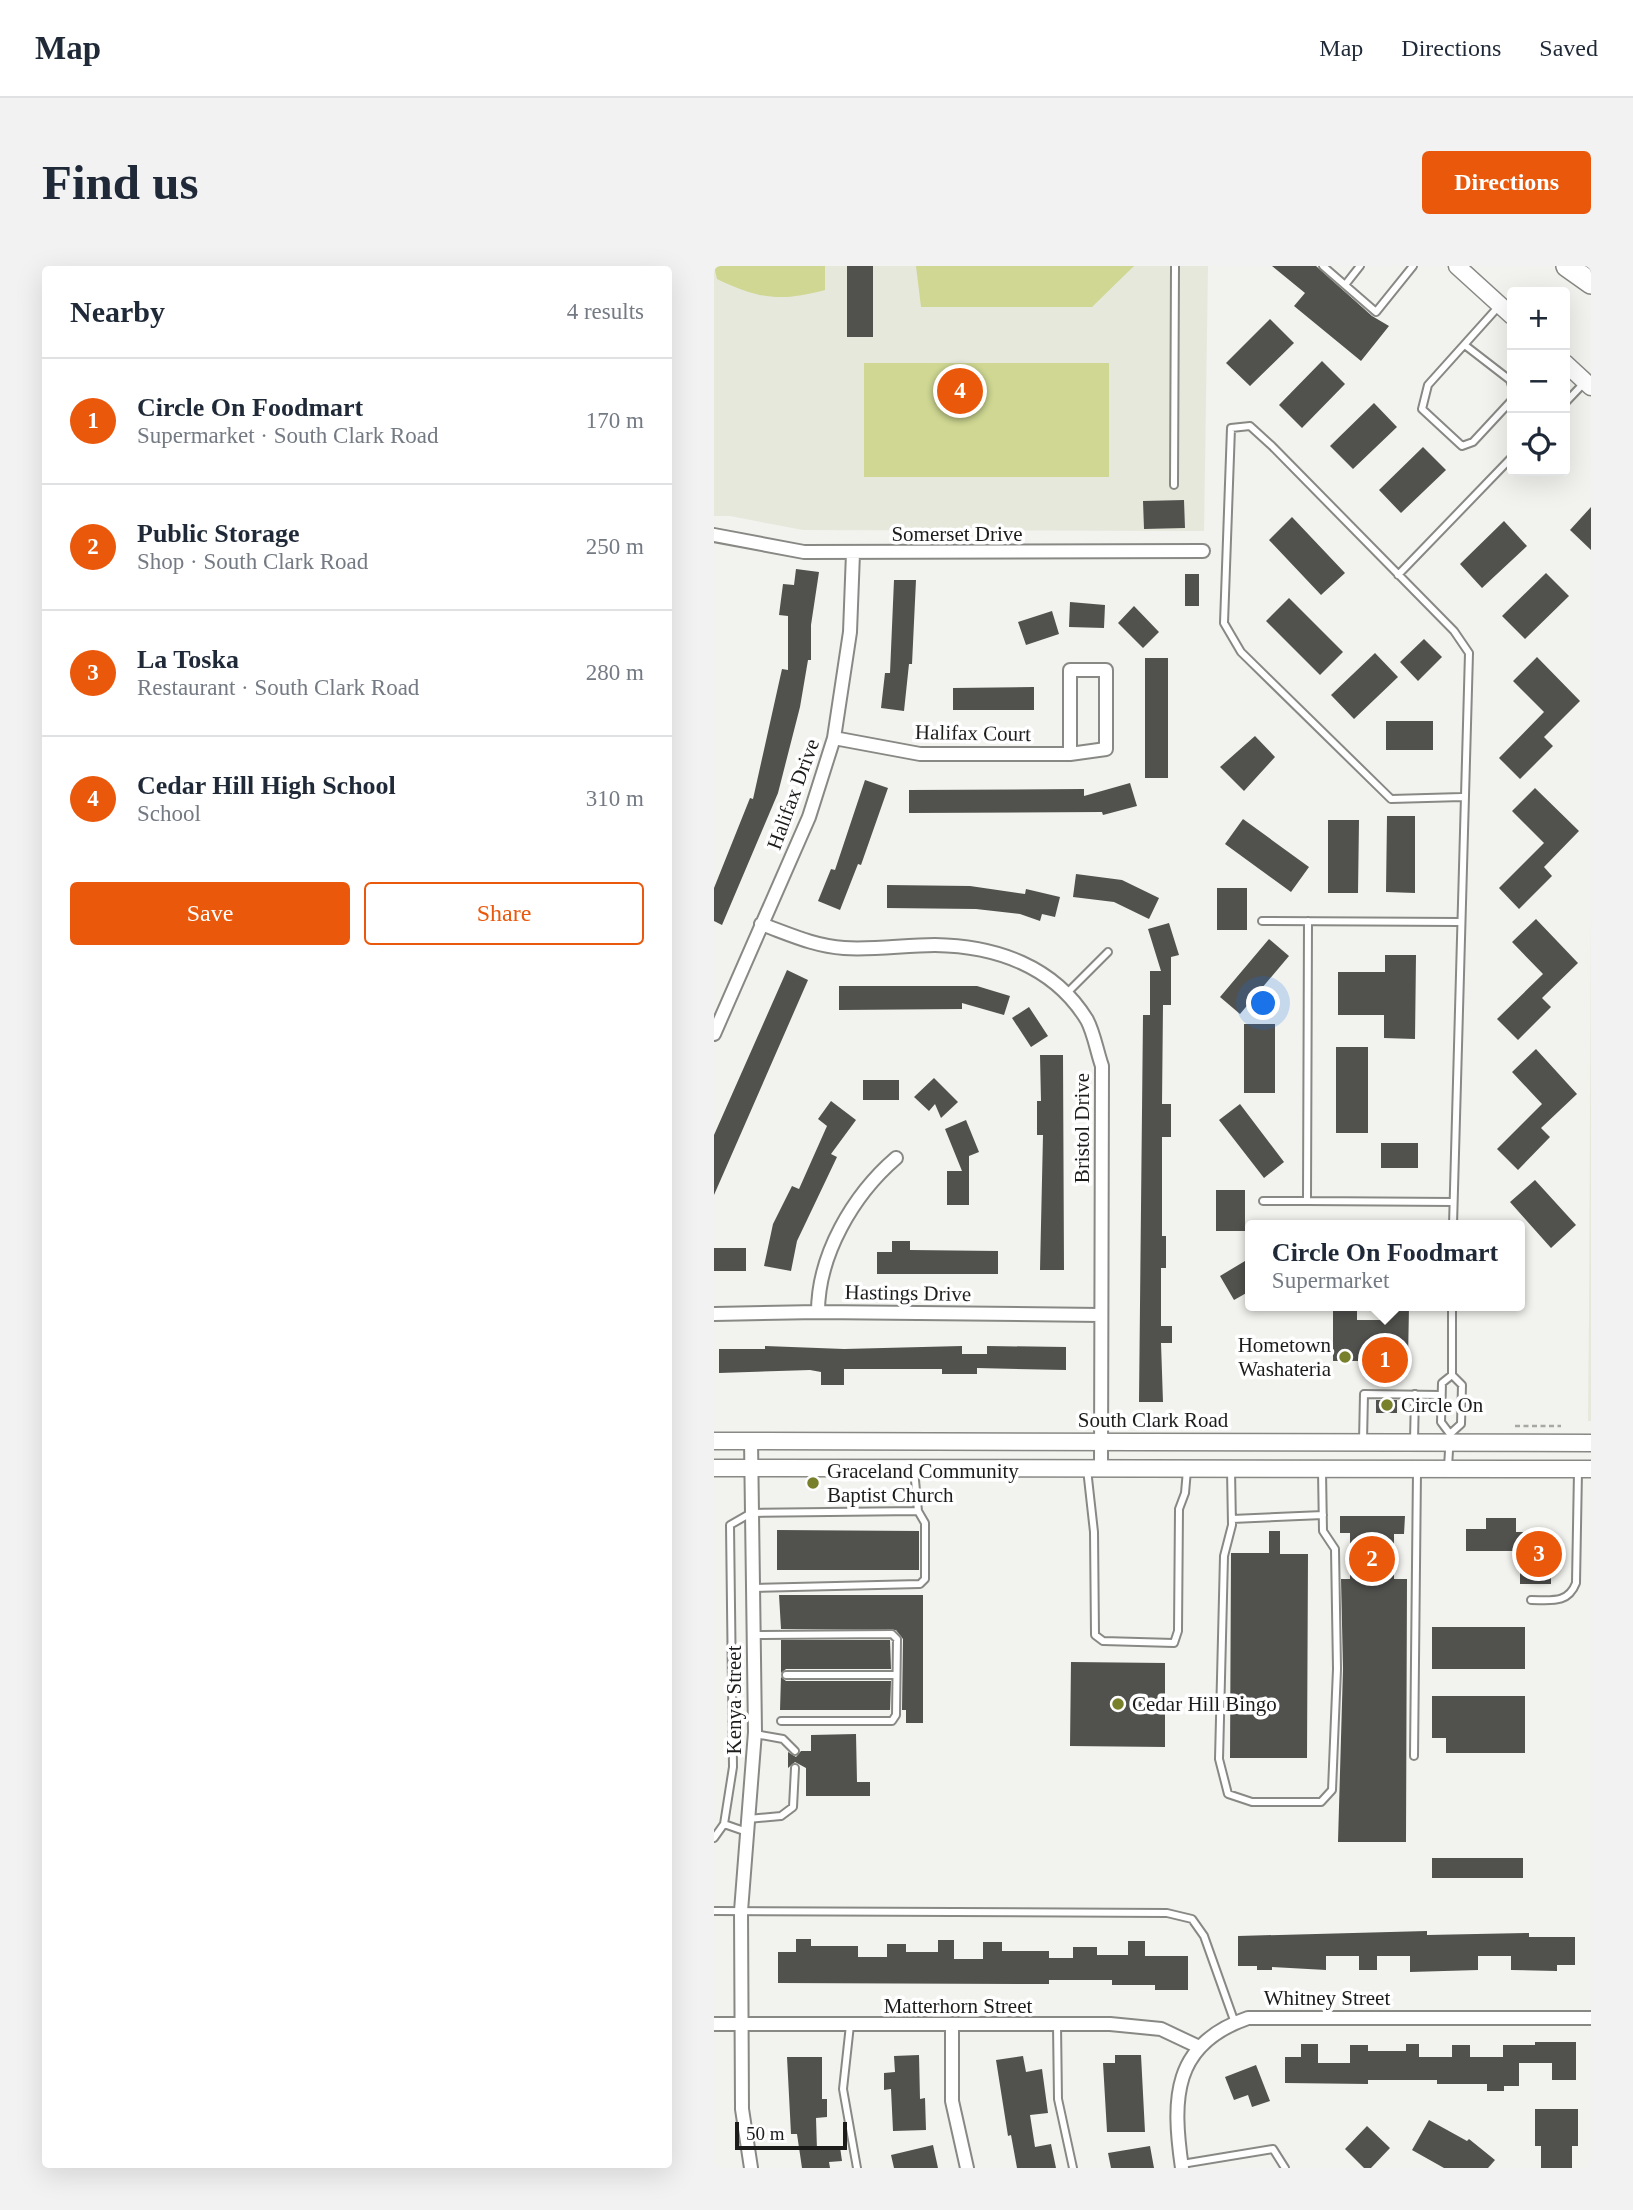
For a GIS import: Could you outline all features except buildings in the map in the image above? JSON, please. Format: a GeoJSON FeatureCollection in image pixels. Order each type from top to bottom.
{"type":"FeatureCollection","features":[{"type":"Feature","properties":{"kind":"highway"},"geometry":{"type":"LineString","coordinates":[[1567,266],[1591,283]]}},
{"type":"Feature","properties":{"kind":"main road"},"geometry":{"type":"LineString","coordinates":[[1457,266],[1506,310]]}},
{"type":"Feature","properties":{"kind":"main road"},"geometry":{"type":"LineString","coordinates":[[1570,368],[1588,384]]}},
{"type":"Feature","properties":{"kind":"main road","name":"South Clark Road"},"geometry":{"type":"LineString","coordinates":[[714,1441],[1414,1442],[1450,1438],[1591,1443]]}},
{"type":"Feature","properties":{"kind":"main road"},"geometry":{"type":"LineString","coordinates":[[714,1468],[1584,1469]]}},
{"type":"Feature","properties":{"kind":"street","name":"Somerset Drive"},"geometry":{"type":"LineString","coordinates":[[714,535],[804,552],[1203,551]]}},
{"type":"Feature","properties":{"kind":"street","name":"Halifax Drive"},"geometry":{"type":"LineString","coordinates":[[714,1034],[809,817],[834,738],[850,632],[853,553]]}},
{"type":"Feature","properties":{"kind":"street","name":"Halifax Court"},"geometry":{"type":"LineString","coordinates":[[834,738],[920,754],[1070,754],[1106,749],[1105,670],[1070,670],[1070,754]]}},
{"type":"Feature","properties":{"kind":"street","name":"Bristol Drive"},"geometry":{"type":"LineString","coordinates":[[761,924],[812,943],[845,948],[936,945],[988,950],[1028,963],[1066,994],[1088,1021],[1102,1066],[1101,1441],[1094,1468]]}},
{"type":"Feature","properties":{"kind":"street"},"geometry":{"type":"LineString","coordinates":[[818,1312],[818,1287],[825,1259],[866,1187],[896,1158]]}},
{"type":"Feature","properties":{"kind":"street","name":"Hastings Drive"},"geometry":{"type":"LineString","coordinates":[[714,1314],[818,1312],[1101,1315]]}},
{"type":"Feature","properties":{"kind":"street","name":"Kenya Street"},"geometry":{"type":"LineString","coordinates":[[751,1440],[755,1734],[741,1911],[743,2109],[751,2168]]}},
{"type":"Feature","properties":{"kind":"street","name":"Whitney Street"},"geometry":{"type":"LineString","coordinates":[[1197,2046],[1248,2018],[1591,2018]]}},
{"type":"Feature","properties":{"kind":"street","name":"Matterhorn Street"},"geometry":{"type":"LineString","coordinates":[[714,2024],[1057,2025],[1161,2029],[1197,2046]]}},
{"type":"Feature","properties":{"kind":"street"},"geometry":{"type":"LineString","coordinates":[[952,2025],[952,2101],[967,2168]]}},
{"type":"Feature","properties":{"kind":"street"},"geometry":{"type":"LineString","coordinates":[[1182,2166],[1176,2104],[1183,2077],[1197,2046]]}},
{"type":"Feature","properties":{"kind":"lane"},"geometry":{"type":"LineString","coordinates":[[1174,485],[1175,266]]}},
{"type":"Feature","properties":{"kind":"lane"},"geometry":{"type":"LineString","coordinates":[[1323,266],[1376,312],[1413,266]]}},
{"type":"Feature","properties":{"kind":"lane"},"geometry":{"type":"LineString","coordinates":[[1345,285],[1360,266]]}},
{"type":"Feature","properties":{"kind":"lane"},"geometry":{"type":"LineString","coordinates":[[1506,310],[1428,385],[1422,409],[1462,446],[1473,442],[1507,405]]}},
{"type":"Feature","properties":{"kind":"lane"},"geometry":{"type":"LineString","coordinates":[[1466,346],[1507,378]]}},
{"type":"Feature","properties":{"kind":"lane"},"geometry":{"type":"LineString","coordinates":[[1570,399],[1588,384]]}},
{"type":"Feature","properties":{"kind":"lane"},"geometry":{"type":"LineString","coordinates":[[1453,1220],[1462,797],[1469,653],[1454,631],[1250,426],[1231,428],[1224,623],[1241,652],[1391,800],[1462,797]]}},
{"type":"Feature","properties":{"kind":"lane"},"geometry":{"type":"LineString","coordinates":[[1398,575],[1507,462]]}},
{"type":"Feature","properties":{"kind":"lane"},"geometry":{"type":"LineString","coordinates":[[1262,920],[1460,922]]}},
{"type":"Feature","properties":{"kind":"lane"},"geometry":{"type":"LineString","coordinates":[[1307,1201],[1308,921]]}},
{"type":"Feature","properties":{"kind":"lane"},"geometry":{"type":"LineString","coordinates":[[1066,994],[1108,952]]}},
{"type":"Feature","properties":{"kind":"lane"},"geometry":{"type":"LineString","coordinates":[[1263,1201],[1453,1202]]}},
{"type":"Feature","properties":{"kind":"lane"},"geometry":{"type":"LineString","coordinates":[[1448,1469],[1450,1438],[1441,1422],[1441,1395],[1442,1383],[1451,1375],[1452,1311]]}},
{"type":"Feature","properties":{"kind":"lane"},"geometry":{"type":"LineString","coordinates":[[1450,1438],[1461,1424],[1462,1385],[1451,1375]]}},
{"type":"Feature","properties":{"kind":"lane"},"geometry":{"type":"LineString","coordinates":[[1363,1442],[1364,1394],[1441,1395]]}},
{"type":"Feature","properties":{"kind":"lane"},"geometry":{"type":"LineString","coordinates":[[1414,1442],[1415,1394]]}},
{"type":"Feature","properties":{"kind":"lane"},"geometry":{"type":"LineString","coordinates":[[752,1588],[920,1584],[925,1579],[925,1522],[918,1511],[914,1468]]}},
{"type":"Feature","properties":{"kind":"lane"},"geometry":{"type":"LineString","coordinates":[[1094,1468],[1095,1635],[1103,1641],[1174,1643],[1178,1631],[1179,1509],[1185,1493],[1187,1468]]}},
{"type":"Feature","properties":{"kind":"lane"},"geometry":{"type":"LineString","coordinates":[[1231,1468],[1232,1519],[1224,1556],[1219,1759],[1228,1794],[1252,1802],[1321,1802],[1332,1790],[1336,1669],[1335,1549],[1323,1531],[1322,1469]]}},
{"type":"Feature","properties":{"kind":"lane"},"geometry":{"type":"LineString","coordinates":[[1414,1756],[1417,1469]]}},
{"type":"Feature","properties":{"kind":"lane"},"geometry":{"type":"LineString","coordinates":[[1531,1600],[1562,1600],[1572,1593],[1576,1583],[1584,1469]]}},
{"type":"Feature","properties":{"kind":"lane"},"geometry":{"type":"LineString","coordinates":[[714,1838],[724,1824],[733,1767],[730,1525],[751,1513],[918,1511]]}},
{"type":"Feature","properties":{"kind":"lane"},"geometry":{"type":"LineString","coordinates":[[1232,1519],[1323,1515]]}},
{"type":"Feature","properties":{"kind":"lane"},"geometry":{"type":"LineString","coordinates":[[753,1635],[892,1634],[897,1639],[896,1715],[892,1721],[781,1721]]}},
{"type":"Feature","properties":{"kind":"lane"},"geometry":{"type":"LineString","coordinates":[[786,1675],[896,1675]]}},
{"type":"Feature","properties":{"kind":"lane"},"geometry":{"type":"LineString","coordinates":[[755,1734],[783,1739],[795,1751]]}},
{"type":"Feature","properties":{"kind":"lane"},"geometry":{"type":"LineString","coordinates":[[724,1824],[748,1825],[781,1816],[793,1807],[795,1768]]}},
{"type":"Feature","properties":{"kind":"lane"},"geometry":{"type":"LineString","coordinates":[[714,1911],[1167,1913],[1192,1919],[1204,1936],[1235,2023]]}},
{"type":"Feature","properties":{"kind":"lane"},"geometry":{"type":"LineString","coordinates":[[850,2025],[843,2089],[857,2168]]}},
{"type":"Feature","properties":{"kind":"lane"},"geometry":{"type":"LineString","coordinates":[[1057,2025],[1058,2099],[1073,2168]]}},
{"type":"Feature","properties":{"kind":"lane"},"geometry":{"type":"LineString","coordinates":[[1182,2166],[1273,2149],[1285,2168]]}},
{"type":"Feature","properties":{"kind":"shaded area"},"geometry":{"type":"Polygon","coordinates":[[[714,266],[1208,266],[1204,531],[803,530],[730,516],[714,516],[714,266]]]}},
{"type":"Feature","properties":{"kind":"shaded area"},"geometry":{"type":"Polygon","coordinates":[[[1591,914],[1591,1421],[1588,1421],[1589,1319],[1591,914]]]}},
{"type":"Feature","properties":{"kind":"green space"},"geometry":{"type":"Polygon","coordinates":[[[714,266],[825,266],[825,290],[782,297],[758,294],[717,279],[714,266]]]}},
{"type":"Feature","properties":{"kind":"green space"},"geometry":{"type":"Polygon","coordinates":[[[916,266],[1134,266],[1092,307],[921,307],[916,266]]]}},
{"type":"Feature","properties":{"kind":"green space"},"geometry":{"type":"Polygon","coordinates":[[[864,363],[1109,363],[1109,477],[864,477],[864,363]]]}},
{"type":"Feature","properties":{"kind":"place","name":"Cedar Hill High School"},"geometry":{"type":"Point","coordinates":[960,391]}},
{"type":"Feature","properties":{"kind":"place","name":"Hometown Washateria"},"geometry":{"type":"Point","coordinates":[1345,1357]}},
{"type":"Feature","properties":{"kind":"place","name":"Circle On Foodmart"},"geometry":{"type":"Point","coordinates":[1385,1360]}},
{"type":"Feature","properties":{"kind":"place","name":"Circle On"},"geometry":{"type":"Point","coordinates":[1387,1405]}},
{"type":"Feature","properties":{"kind":"place","name":"Graceland Community Baptist Church"},"geometry":{"type":"Point","coordinates":[813,1483]}},
{"type":"Feature","properties":{"kind":"place","name":"La Toska"},"geometry":{"type":"Point","coordinates":[1539,1554]}},
{"type":"Feature","properties":{"kind":"place","name":"Public Storage"},"geometry":{"type":"Point","coordinates":[1372,1559]}},
{"type":"Feature","properties":{"kind":"place","name":"Cedar Hill Bingo"},"geometry":{"type":"Point","coordinates":[1118,1704]}}]}
